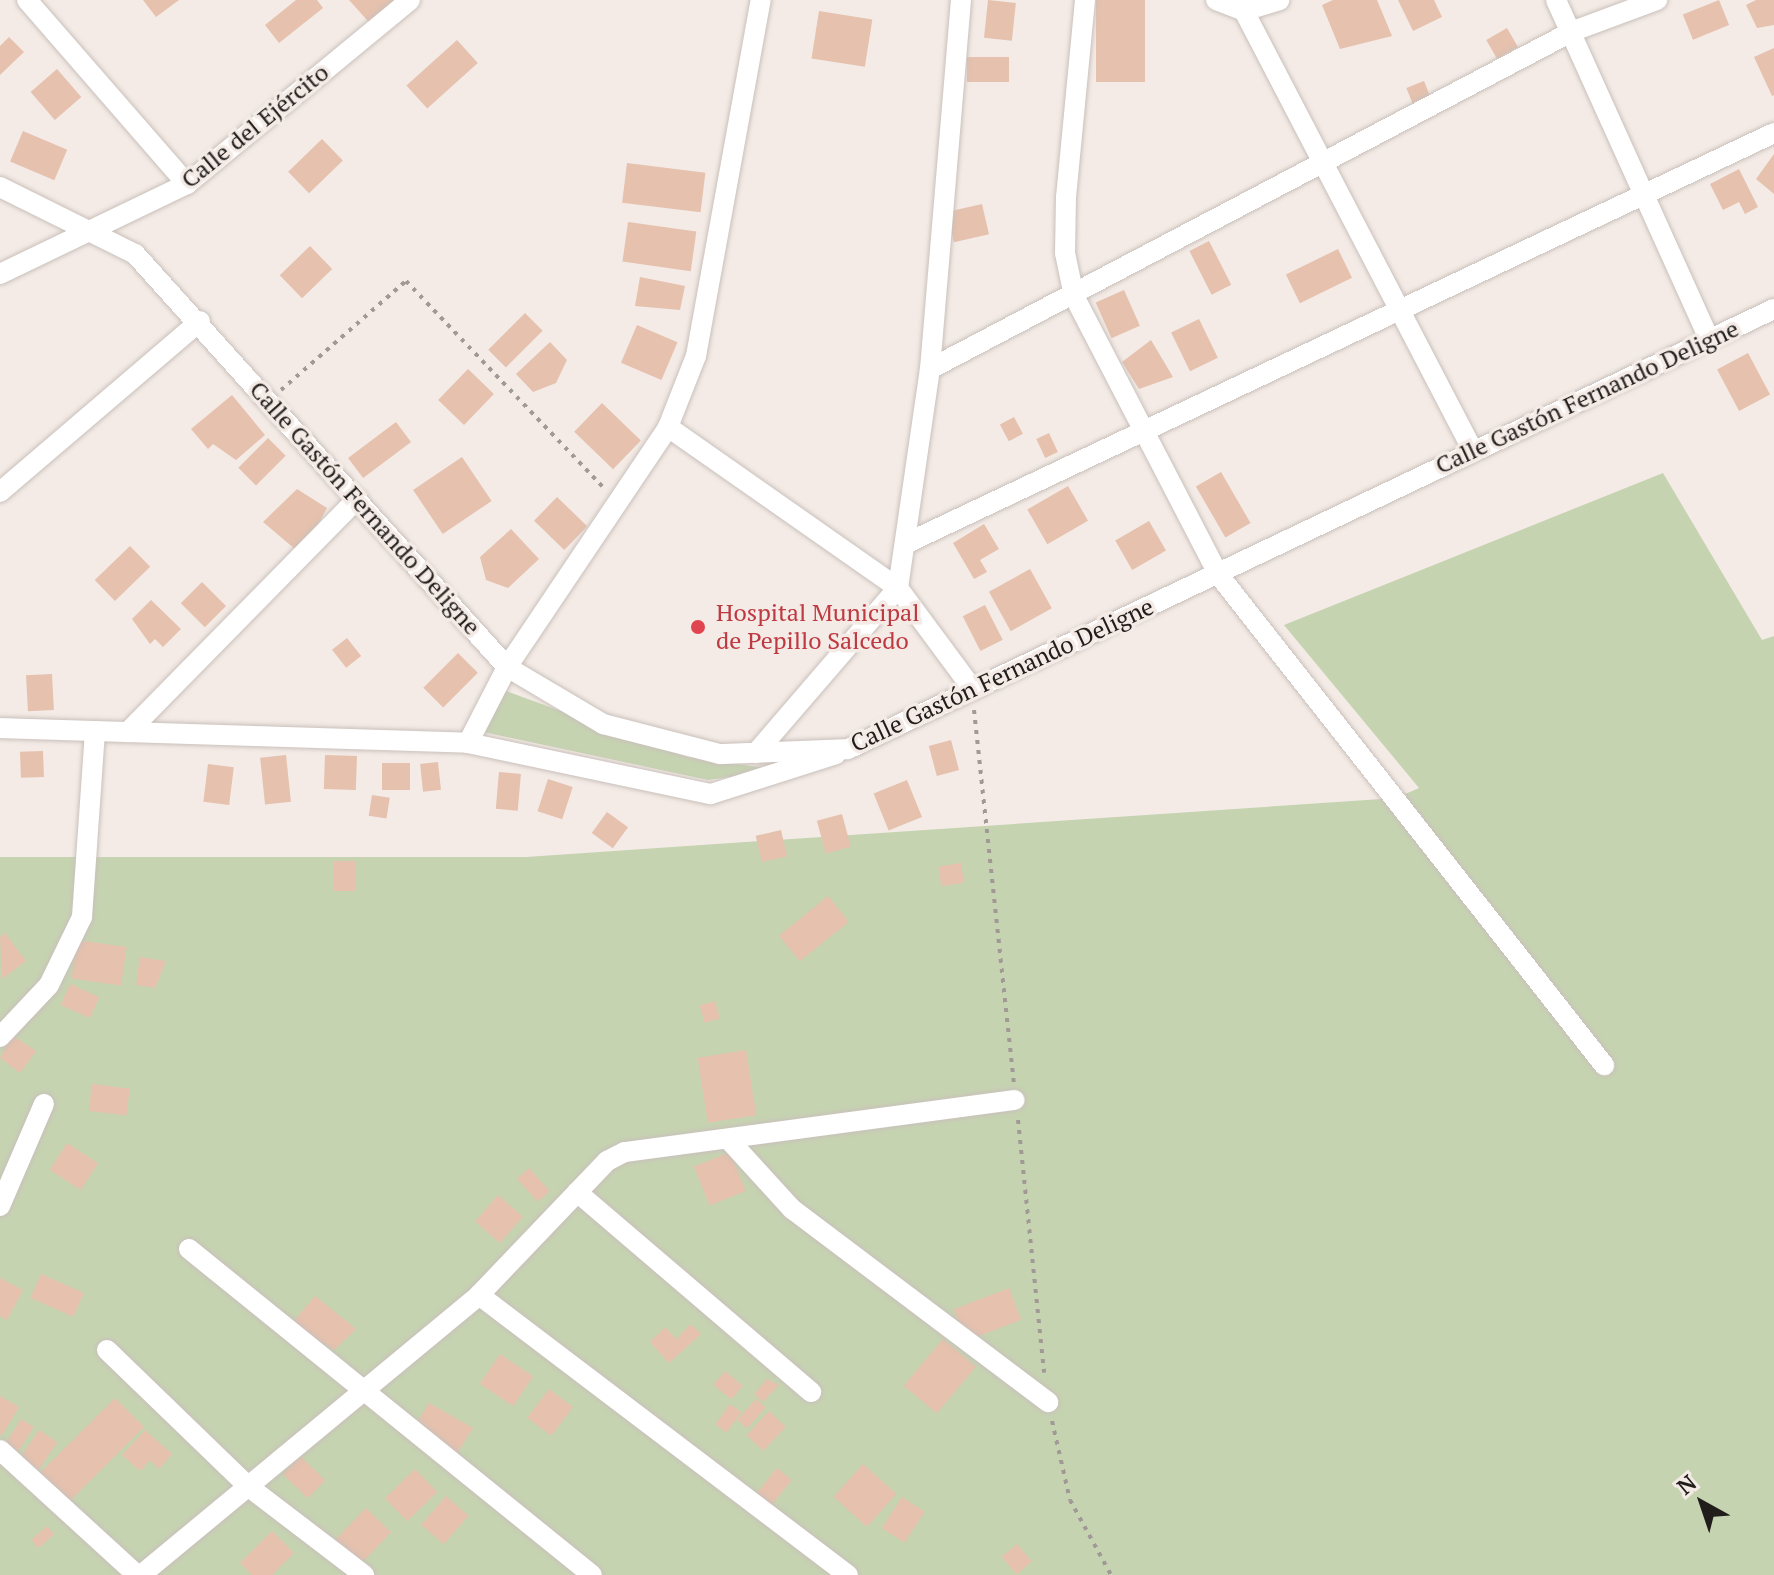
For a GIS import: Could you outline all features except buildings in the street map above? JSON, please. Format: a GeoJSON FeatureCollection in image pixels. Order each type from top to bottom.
{"type":"FeatureCollection","features":[{"type":"Feature","properties":{"kind":"street","name":"Calle del Ejército"},"geometry":{"type":"LineString","coordinates":[[0,274],[98,230],[187,184],[410,0]]}},
{"type":"Feature","properties":{"kind":"street"},"geometry":{"type":"LineString","coordinates":[[468,743],[507,667],[668,427],[696,356],[761,0]]}},
{"type":"Feature","properties":{"kind":"street"},"geometry":{"type":"LineString","coordinates":[[756,753],[898,588],[930,369],[961,0]]}},
{"type":"Feature","properties":{"kind":"street"},"geometry":{"type":"LineString","coordinates":[[1085,0],[1066,197],[1065,253],[1074,296],[1218,574],[1604,1065]]}},
{"type":"Feature","properties":{"kind":"street"},"geometry":{"type":"LineString","coordinates":[[1216,0],[1244,11],[1279,0]]}},
{"type":"Feature","properties":{"kind":"street"},"geometry":{"type":"LineString","coordinates":[[1556,0],[1709,339]]}},
{"type":"Feature","properties":{"kind":"street"},"geometry":{"type":"LineString","coordinates":[[930,369],[1074,296],[1322,160],[1571,32],[1657,0]]}},
{"type":"Feature","properties":{"kind":"street"},"geometry":{"type":"LineString","coordinates":[[32,2],[187,184]]}},
{"type":"Feature","properties":{"kind":"street"},"geometry":{"type":"LineString","coordinates":[[1244,11],[1473,451]]}},
{"type":"Feature","properties":{"kind":"street"},"geometry":{"type":"LineString","coordinates":[[907,543],[1774,133]]}},
{"type":"Feature","properties":{"kind":"street","name":"Calle Gastón Fernando Deligne"},"geometry":{"type":"LineString","coordinates":[[0,187],[98,230],[135,254],[200,321],[507,667],[603,724],[720,754],[848,749],[1774,309]]}},
{"type":"Feature","properties":{"kind":"street"},"geometry":{"type":"LineString","coordinates":[[0,492],[200,321]]}},
{"type":"Feature","properties":{"kind":"street"},"geometry":{"type":"LineString","coordinates":[[668,427],[898,588],[972,688]]}},
{"type":"Feature","properties":{"kind":"street"},"geometry":{"type":"LineString","coordinates":[[128,732],[357,499]]}},
{"type":"Feature","properties":{"kind":"street"},"geometry":{"type":"LineString","coordinates":[[0,728],[468,743],[711,794],[785,776],[848,749]]}},
{"type":"Feature","properties":{"kind":"street"},"geometry":{"type":"LineString","coordinates":[[0,1037],[49,985],[82,917],[95,731]]}},
{"type":"Feature","properties":{"kind":"street"},"geometry":{"type":"LineString","coordinates":[[0,1450],[139,1575],[365,1392],[479,1295],[577,1192],[625,1152],[1015,1100]]}},
{"type":"Feature","properties":{"kind":"street"},"geometry":{"type":"LineString","coordinates":[[0,1206],[44,1104]]}},
{"type":"Feature","properties":{"kind":"street"},"geometry":{"type":"LineString","coordinates":[[728,1139],[792,1209],[1048,1402]]}},
{"type":"Feature","properties":{"kind":"street"},"geometry":{"type":"LineString","coordinates":[[577,1192],[811,1392]]}},
{"type":"Feature","properties":{"kind":"street"},"geometry":{"type":"LineString","coordinates":[[189,1249],[592,1575]]}},
{"type":"Feature","properties":{"kind":"street"},"geometry":{"type":"LineString","coordinates":[[479,1295],[848,1575]]}},
{"type":"Feature","properties":{"kind":"street"},"geometry":{"type":"LineString","coordinates":[[107,1350],[249,1487],[364,1575]]}},
{"type":"Feature","properties":{"kind":"path"},"geometry":{"type":"LineString","coordinates":[[269,401],[406,281],[618,503]]}},
{"type":"Feature","properties":{"kind":"path"},"geometry":{"type":"LineString","coordinates":[[972,688],[1048,1402],[1070,1500],[1111,1575]]}},
{"type":"Feature","properties":{"kind":"green space"},"geometry":{"type":"Polygon","coordinates":[[[1663,473],[1762,640],[1774,636],[1774,1575],[0,1575],[0,857],[526,857],[1396,798],[1419,788],[1284,625],[1663,473]]]}},
{"type":"Feature","properties":{"kind":"green space"},"geometry":{"type":"Polygon","coordinates":[[[506,691],[687,757],[781,770],[708,780],[483,732],[506,691]]]}},
{"type":"Feature","properties":{"kind":"place","name":"Hospital Municipal de Pepillo Salcedo"},"geometry":{"type":"Point","coordinates":[698,627]}}]}
